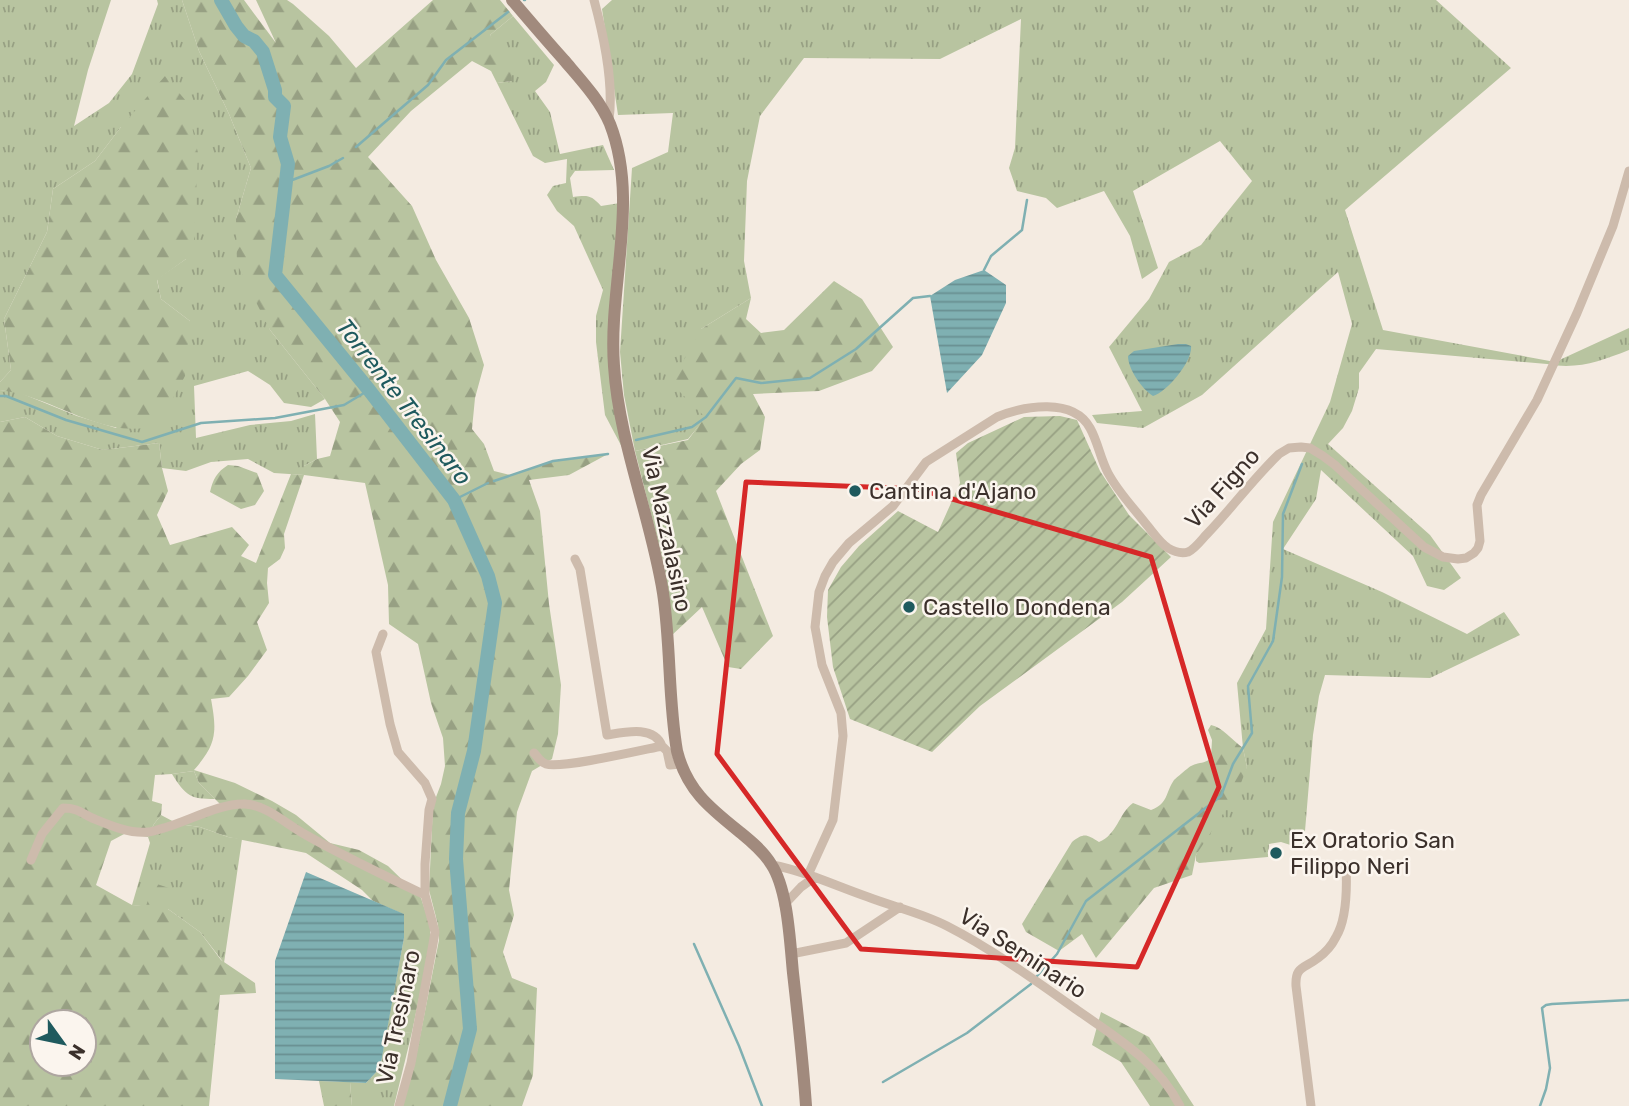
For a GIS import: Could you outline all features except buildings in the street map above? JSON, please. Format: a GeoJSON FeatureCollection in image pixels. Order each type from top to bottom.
{"type":"FeatureCollection","features":[{"type":"Feature","properties":{"kind":"main road","name":"Via Mazzalasino"},"geometry":{"type":"LineString","coordinates":[[512,0],[587,87],[609,121],[621,165],[623,201],[612,339],[615,382],[663,593],[675,740],[680,764],[687,780],[700,797],[760,849],[778,877],[791,954],[806,1106]]}},
{"type":"Feature","properties":{"kind":"street"},"geometry":{"type":"LineString","coordinates":[[594,0],[609,74],[612,101],[609,121]]}},
{"type":"Feature","properties":{"kind":"street","name":"Via Figno"},"geometry":{"type":"LineString","coordinates":[[811,876],[833,820],[843,736],[841,713],[822,665],[817,644],[815,627],[819,592],[833,562],[849,543],[893,506],[926,461],[1009,412],[1044,407],[1065,409],[1077,414],[1089,426],[1102,463],[1111,479],[1163,544],[1175,552],[1187,552],[1202,540],[1279,454],[1289,448],[1310,448],[1335,465],[1424,547],[1443,557],[1466,558],[1474,553],[1480,541],[1477,505],[1480,495],[1519,432],[1555,362],[1613,226],[1629,171]]}},
{"type":"Feature","properties":{"kind":"street"},"geometry":{"type":"LineString","coordinates":[[575,559],[579,569],[607,735],[636,731],[651,734],[659,738],[667,751],[670,765],[680,764]]}},
{"type":"Feature","properties":{"kind":"street","name":"Via Tresinaro"},"geometry":{"type":"LineString","coordinates":[[383,634],[376,652],[398,752],[425,783],[432,799],[425,864],[425,895],[435,932],[416,1041],[399,1106]]}},
{"type":"Feature","properties":{"kind":"street"},"geometry":{"type":"LineString","coordinates":[[534,753],[541,762],[553,765],[662,746]]}},
{"type":"Feature","properties":{"kind":"street"},"geometry":{"type":"LineString","coordinates":[[31,860],[42,834],[63,808],[75,808],[88,817],[111,826],[148,832],[178,824],[222,806],[247,804],[269,812],[304,834],[425,895]]}},
{"type":"Feature","properties":{"kind":"street","name":"Via Seminario"},"geometry":{"type":"LineString","coordinates":[[772,865],[788,868],[900,907],[941,923],[971,940],[1040,984],[1137,1052],[1153,1068],[1180,1106]]}},
{"type":"Feature","properties":{"kind":"street"},"geometry":{"type":"LineString","coordinates":[[1311,1106],[1296,976],[1302,967],[1324,953],[1338,934],[1346,896],[1346,866]]}},
{"type":"Feature","properties":{"kind":"street"},"geometry":{"type":"LineString","coordinates":[[784,905],[811,876]]}},
{"type":"Feature","properties":{"kind":"street"},"geometry":{"type":"LineString","coordinates":[[791,954],[846,943],[900,907]]}},
{"type":"Feature","properties":{"kind":"highlighted area"},"geometry":{"type":"Polygon","coordinates":[[[746,482],[918,489],[1151,557],[1219,787],[1137,967],[861,949],[717,754],[746,482]]]}},
{"type":"Feature","properties":{"kind":"green space"},"geometry":{"type":"Polygon","coordinates":[[[0,0],[111,0],[88,70],[74,126],[109,103],[132,74],[158,4],[157,0],[182,0],[199,51],[251,168],[236,219],[270,330],[325,399],[311,407],[284,403],[270,385],[248,371],[194,386],[196,438],[250,425],[291,421],[315,414],[317,459],[304,466],[304,475],[274,473],[248,459],[211,462],[186,471],[162,468],[159,443],[103,450],[57,436],[25,417],[0,422],[0,390],[18,392],[77,416],[116,428],[190,321],[161,299],[157,279],[186,259],[121,127],[95,161],[53,189],[47,232],[4,319],[11,370],[0,382],[0,0]]]}},
{"type":"Feature","properties":{"kind":"green space"},"geometry":{"type":"Polygon","coordinates":[[[182,0],[244,0],[276,43],[256,0],[287,0],[329,36],[356,68],[433,0],[500,0],[513,16],[490,35],[511,64],[512,81],[497,83],[491,71],[472,61],[411,111],[368,157],[412,206],[436,260],[469,318],[484,365],[475,398],[472,429],[484,444],[494,471],[510,475],[553,461],[608,454],[569,475],[529,480],[540,511],[549,604],[561,685],[558,734],[552,759],[532,771],[517,812],[509,890],[514,915],[503,952],[512,978],[537,988],[533,1075],[522,1106],[402,1106],[414,1067],[439,940],[429,890],[433,805],[445,766],[443,738],[431,703],[418,644],[389,624],[388,585],[365,483],[304,475],[304,466],[330,456],[340,422],[270,330],[237,264],[236,219],[251,168],[199,51],[182,0]]]}},
{"type":"Feature","properties":{"kind":"green space"},"geometry":{"type":"Polygon","coordinates":[[[612,0],[1436,0],[1511,68],[1345,210],[1383,330],[1555,362],[1629,328],[1629,350],[1599,361],[1558,366],[1376,349],[1359,373],[1359,388],[1352,411],[1343,428],[1328,444],[1430,535],[1461,578],[1444,590],[1427,586],[1413,556],[1321,470],[1316,499],[1283,549],[1382,592],[1467,634],[1504,612],[1520,635],[1430,678],[1325,675],[1313,735],[1304,843],[1300,848],[1281,842],[1269,844],[1268,857],[1199,863],[1196,861],[1196,855],[1247,767],[1237,683],[1266,629],[1273,522],[1330,402],[1352,324],[1338,272],[1202,395],[1143,428],[1097,423],[1092,415],[1142,411],[1109,347],[1149,299],[1169,262],[1201,245],[1252,181],[1220,141],[1133,191],[1158,268],[1142,279],[1130,236],[1104,191],[1057,208],[1046,198],[1017,191],[1009,168],[1015,148],[1021,19],[940,59],[804,58],[760,116],[747,181],[744,261],[751,298],[701,329],[706,417],[688,439],[635,451],[624,395],[620,352],[632,168],[668,152],[673,113],[618,115],[602,9],[612,0]]]}},
{"type":"Feature","properties":{"kind":"green space"},"geometry":{"type":"Polygon","coordinates":[[[513,16],[554,65],[546,82],[535,91],[550,112],[560,154],[603,145],[614,170],[575,171],[570,178],[573,197],[589,197],[601,206],[620,203],[610,315],[624,451],[605,415],[596,342],[596,316],[603,290],[574,226],[557,211],[547,195],[553,186],[566,183],[567,159],[545,163],[533,156],[497,83],[512,81],[490,35],[513,16]]]}},
{"type":"Feature","properties":{"kind":"green space"},"geometry":{"type":"Polygon","coordinates":[[[165,76],[186,101],[198,153],[194,240],[186,259],[157,280],[161,299],[190,321],[185,376],[157,428],[119,428],[85,419],[29,397],[0,390],[0,382],[11,370],[4,319],[47,232],[53,189],[95,161],[165,76]]]}},
{"type":"Feature","properties":{"kind":"green space"},"geometry":{"type":"Polygon","coordinates":[[[834,281],[862,299],[893,347],[872,371],[819,391],[753,394],[765,417],[760,450],[741,464],[716,491],[773,636],[741,669],[728,667],[702,607],[671,636],[665,569],[635,451],[688,440],[705,417],[671,383],[701,329],[751,298],[746,319],[761,333],[784,330],[834,281]]]}},
{"type":"Feature","properties":{"kind":"green space"},"geometry":{"type":"Polygon","coordinates":[[[1060,416],[1077,420],[1100,471],[1129,515],[1171,557],[1122,602],[980,706],[932,752],[850,719],[833,667],[827,617],[828,590],[841,567],[859,546],[898,511],[938,532],[960,483],[956,453],[968,443],[1024,417],[1060,416]]]}},
{"type":"Feature","properties":{"kind":"green space"},"geometry":{"type":"Polygon","coordinates":[[[25,417],[57,436],[103,450],[159,443],[168,491],[157,515],[170,545],[232,527],[249,545],[241,556],[256,563],[291,474],[304,475],[284,534],[285,548],[280,559],[268,568],[269,603],[257,622],[267,650],[229,697],[211,699],[213,737],[207,753],[194,770],[235,783],[272,801],[296,815],[330,843],[359,850],[388,866],[421,898],[430,925],[430,945],[412,1032],[386,1033],[404,938],[403,914],[373,901],[362,890],[306,853],[178,824],[222,806],[199,783],[194,771],[155,775],[152,801],[162,804],[161,815],[148,837],[126,833],[111,841],[96,885],[132,905],[146,906],[154,883],[169,888],[168,909],[200,932],[221,960],[255,983],[256,993],[220,995],[209,1106],[0,1106],[0,422],[25,417]]]}},
{"type":"Feature","properties":{"kind":"green space"},"geometry":{"type":"Polygon","coordinates":[[[228,465],[257,473],[264,491],[255,505],[241,509],[210,492],[216,476],[228,465]]]}},
{"type":"Feature","properties":{"kind":"green space"},"geometry":{"type":"Polygon","coordinates":[[[1211,725],[1223,731],[1243,748],[1247,767],[1238,791],[1196,855],[1192,875],[1154,888],[1096,958],[1082,934],[1059,951],[1026,932],[1022,924],[1072,842],[1085,836],[1099,842],[1105,839],[1133,803],[1151,810],[1161,804],[1174,780],[1191,766],[1211,758],[1212,740],[1208,730],[1211,725]]]}},
{"type":"Feature","properties":{"kind":"green space"},"geometry":{"type":"Polygon","coordinates":[[[194,771],[199,783],[215,799],[189,795],[172,774],[194,771]]]}},
{"type":"Feature","properties":{"kind":"green space"},"geometry":{"type":"Polygon","coordinates":[[[161,815],[178,824],[242,839],[224,963],[200,932],[168,909],[132,905],[150,843],[148,837],[161,815]]]}},
{"type":"Feature","properties":{"kind":"green space"},"geometry":{"type":"Polygon","coordinates":[[[1101,1012],[1149,1037],[1194,1106],[1150,1106],[1121,1062],[1092,1045],[1101,1012]]]}},
{"type":"Feature","properties":{"kind":"green space"},"geometry":{"type":"Polygon","coordinates":[[[412,1032],[394,1106],[352,1106],[350,1082],[366,1083],[380,1068],[386,1033],[412,1032]]]}},
{"type":"Feature","properties":{"kind":"green space"},"geometry":{"type":"Polygon","coordinates":[[[319,1081],[350,1082],[352,1106],[324,1106],[319,1081]]]}},
{"type":"Feature","properties":{"kind":"water"},"geometry":{"type":"Polygon","coordinates":[[[984,270],[1006,285],[1006,303],[982,355],[947,393],[930,296],[955,280],[984,270]]]}},
{"type":"Feature","properties":{"kind":"water"},"geometry":{"type":"Polygon","coordinates":[[[1178,344],[1191,346],[1188,360],[1172,382],[1153,396],[1136,378],[1128,356],[1134,351],[1178,344]]]}},
{"type":"Feature","properties":{"kind":"water"},"geometry":{"type":"Polygon","coordinates":[[[306,872],[404,914],[404,938],[380,1068],[366,1083],[275,1079],[275,961],[306,872]]]}},
{"type":"Feature","properties":{"kind":"waterway","name":"Torrente Tresinaro"},"geometry":{"type":"LineString","coordinates":[[221,0],[244,36],[254,41],[263,52],[275,97],[284,106],[280,137],[288,164],[275,275],[454,500],[488,576],[495,603],[474,751],[458,813],[456,859],[470,1029],[450,1106]]}},
{"type":"Feature","properties":{"kind":"waterway"},"geometry":{"type":"LineString","coordinates":[[356,147],[428,85],[446,60],[508,12]]}},
{"type":"Feature","properties":{"kind":"waterway"},"geometry":{"type":"LineString","coordinates":[[287,182],[343,158]]}},
{"type":"Feature","properties":{"kind":"waterway"},"geometry":{"type":"LineString","coordinates":[[984,270],[991,256],[1022,230],[1027,200]]}},
{"type":"Feature","properties":{"kind":"waterway"},"geometry":{"type":"LineString","coordinates":[[636,440],[692,427],[706,417],[736,378],[761,383],[810,378],[856,349],[913,298],[930,296]]}},
{"type":"Feature","properties":{"kind":"waterway"},"geometry":{"type":"LineString","coordinates":[[0,396],[66,420],[142,442],[201,423],[275,418],[344,405],[369,390]]}},
{"type":"Feature","properties":{"kind":"waterway"},"geometry":{"type":"LineString","coordinates":[[494,481],[553,461],[608,454]]}},
{"type":"Feature","properties":{"kind":"waterway"},"geometry":{"type":"LineString","coordinates":[[1037,976],[1057,954],[1086,901],[1221,796],[1233,764],[1252,733],[1248,686],[1273,641],[1282,577],[1283,514],[1302,464]]}},
{"type":"Feature","properties":{"kind":"waterway"},"geometry":{"type":"LineString","coordinates":[[454,500],[488,483]]}},
{"type":"Feature","properties":{"kind":"waterway"},"geometry":{"type":"LineString","coordinates":[[694,944],[762,1106]]}},
{"type":"Feature","properties":{"kind":"waterway"},"geometry":{"type":"LineString","coordinates":[[883,1082],[967,1033],[1031,984]]}},
{"type":"Feature","properties":{"kind":"waterway"},"geometry":{"type":"LineString","coordinates":[[1540,1106],[1550,1068],[1542,1008],[1552,1004],[1629,1000]]}},
{"type":"Feature","properties":{"kind":"place","name":"Cantina d'Ajano"},"geometry":{"type":"Point","coordinates":[855,491]}},
{"type":"Feature","properties":{"kind":"place","name":"Castello Dondena"},"geometry":{"type":"Point","coordinates":[909,607]}},
{"type":"Feature","properties":{"kind":"place","name":"Ex Oratorio San Filippo Neri"},"geometry":{"type":"Point","coordinates":[1276,853]}}]}
